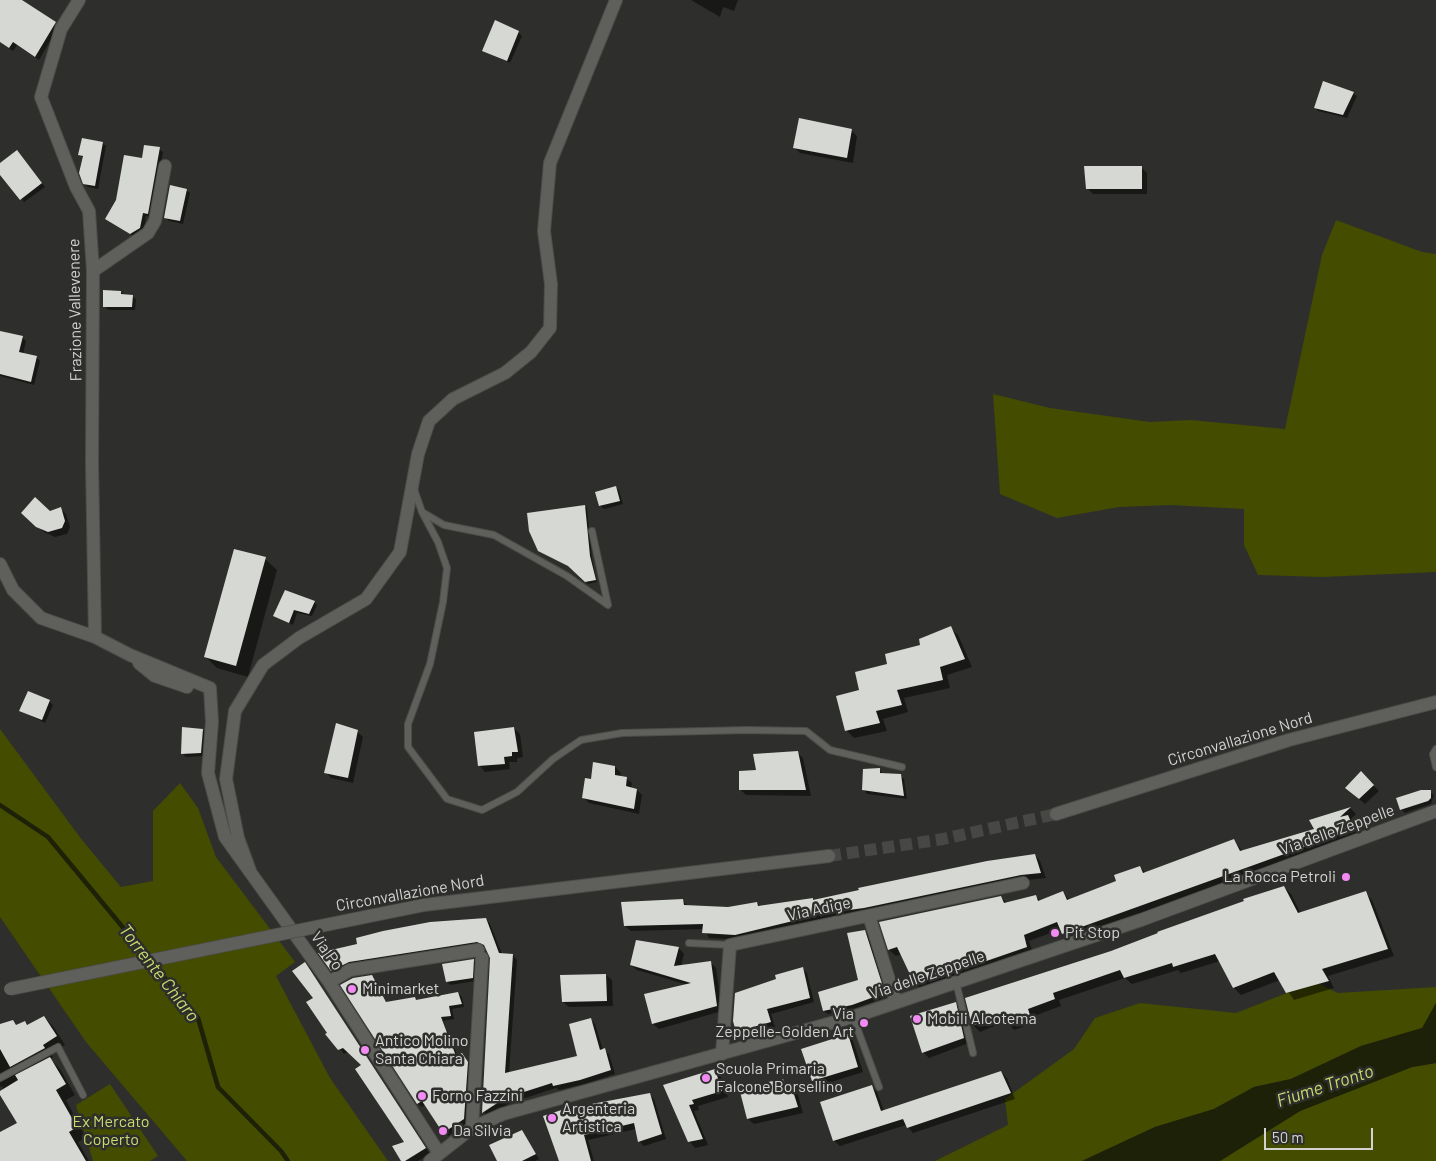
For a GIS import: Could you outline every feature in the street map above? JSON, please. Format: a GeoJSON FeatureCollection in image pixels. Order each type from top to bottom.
{"type":"FeatureCollection","features":[{"type":"Feature","properties":{"kind":"street"},"geometry":{"type":"LineString","coordinates":[[250,871],[238,838],[226,779],[235,711],[263,665],[299,638],[366,599],[400,552],[418,454],[429,421],[453,399],[505,373],[531,352],[550,328],[551,284],[544,231],[550,163],[616,0]]}},
{"type":"Feature","properties":{"kind":"street","name":"Frazione Vallevenere"},"geometry":{"type":"LineString","coordinates":[[77,1],[61,29],[42,97],[76,187],[89,211],[93,271],[92,464],[95,637]]}},
{"type":"Feature","properties":{"kind":"street"},"geometry":{"type":"LineString","coordinates":[[93,271],[148,233],[155,221],[165,166]]}},
{"type":"Feature","properties":{"kind":"street"},"geometry":{"type":"LineString","coordinates":[[0,564],[13,590],[42,618],[95,637],[130,655],[210,688],[212,722],[208,772],[225,837],[250,871]]}},
{"type":"Feature","properties":{"kind":"street","name":"Circonvallazione Nord"},"geometry":{"type":"LineString","coordinates":[[1056,814],[1289,740],[1436,702]]}},
{"type":"Feature","properties":{"kind":"street","name":"Via delle Zeppelle"},"geometry":{"type":"LineString","coordinates":[[435,1157],[472,1128],[503,1114],[853,1018],[1150,916],[1436,811]]}},
{"type":"Feature","properties":{"kind":"street","name":"Circonvallazione Nord"},"geometry":{"type":"LineString","coordinates":[[5,990],[424,905],[829,856]]}},
{"type":"Feature","properties":{"kind":"street","name":"Via Po"},"geometry":{"type":"LineString","coordinates":[[250,871],[329,982],[435,1157]]}},
{"type":"Feature","properties":{"kind":"street","name":"Via Adige"},"geometry":{"type":"LineString","coordinates":[[730,945],[1023,884]]}},
{"type":"Feature","properties":{"kind":"street"},"geometry":{"type":"LineString","coordinates":[[869,916],[896,1002]]}},
{"type":"Feature","properties":{"kind":"street"},"geometry":{"type":"LineString","coordinates":[[722,1054],[730,945]]}},
{"type":"Feature","properties":{"kind":"street"},"geometry":{"type":"LineString","coordinates":[[329,982],[350,970],[480,954],[472,1128]]}},
{"type":"Feature","properties":{"kind":"lane"},"geometry":{"type":"LineString","coordinates":[[413,486],[422,512],[438,542],[447,568],[443,602],[430,664],[408,724],[408,747],[447,799],[482,810],[517,792],[553,759],[581,740],[622,734],[806,730],[830,750],[902,767]]}},
{"type":"Feature","properties":{"kind":"lane"},"geometry":{"type":"LineString","coordinates":[[422,512],[444,525],[494,535],[566,576],[608,605],[592,531]]}},
{"type":"Feature","properties":{"kind":"lane"},"geometry":{"type":"LineString","coordinates":[[1436,749],[1433,754],[1436,766]]}},
{"type":"Feature","properties":{"kind":"lane"},"geometry":{"type":"LineString","coordinates":[[689,943],[730,945]]}},
{"type":"Feature","properties":{"kind":"lane"},"geometry":{"type":"LineString","coordinates":[[956,982],[973,1053]]}},
{"type":"Feature","properties":{"kind":"lane"},"geometry":{"type":"LineString","coordinates":[[853,1018],[878,1087]]}},
{"type":"Feature","properties":{"kind":"lane"},"geometry":{"type":"LineString","coordinates":[[0,1078],[58,1047],[83,1095]]}},
{"type":"Feature","properties":{"kind":"green space"},"geometry":{"type":"Polygon","coordinates":[[[1336,220],[1422,252],[1436,254],[1436,572],[1322,577],[1258,575],[1244,545],[1244,509],[1171,505],[1119,507],[1057,518],[1000,494],[993,394],[1050,408],[1150,422],[1191,420],[1285,429],[1322,255],[1336,220]]]}},
{"type":"Feature","properties":{"kind":"green space"},"geometry":{"type":"Polygon","coordinates":[[[0,729],[82,840],[121,887],[153,881],[153,811],[180,783],[198,808],[216,857],[295,962],[276,976],[330,1078],[388,1161],[187,1161],[86,1042],[0,917],[0,729]]]}},
{"type":"Feature","properties":{"kind":"green space"},"geometry":{"type":"Polygon","coordinates":[[[1315,982],[1338,993],[1436,987],[1436,1003],[1423,1028],[1361,1046],[1291,1079],[1254,1087],[1214,1109],[1155,1127],[1082,1161],[935,1161],[1008,1125],[1005,1099],[1074,1049],[1095,1018],[1140,1003],[1236,1013],[1315,982]]]}},
{"type":"Feature","properties":{"kind":"green space"},"geometry":{"type":"Polygon","coordinates":[[[1436,1063],[1436,1161],[1220,1161],[1300,1111],[1412,1067],[1436,1063]]]}},
{"type":"Feature","properties":{"kind":"green space","name":"Ex Mercato Coperto"},"geometry":{"type":"Polygon","coordinates":[[[110,1084],[158,1156],[150,1161],[93,1161],[76,1105],[110,1084]]]}},
{"type":"Feature","properties":{"kind":"water","name":"Fiume Tronto"},"geometry":{"type":"Polygon","coordinates":[[[1436,1003],[1436,1063],[1412,1067],[1300,1111],[1220,1161],[1082,1161],[1155,1127],[1214,1109],[1254,1087],[1291,1079],[1361,1046],[1422,1028],[1436,1003]]]}},
{"type":"Feature","properties":{"kind":"building"},"geometry":{"type":"Polygon","coordinates":[[[0,0],[22,0],[56,22],[35,57],[13,42],[9,48],[0,42],[0,0]]]}},
{"type":"Feature","properties":{"kind":"building"},"geometry":{"type":"Polygon","coordinates":[[[495,20],[519,31],[507,61],[482,51],[495,20]]]}},
{"type":"Feature","properties":{"kind":"building"},"geometry":{"type":"Polygon","coordinates":[[[1323,81],[1354,92],[1343,115],[1314,108],[1323,81]]]}},
{"type":"Feature","properties":{"kind":"building"},"geometry":{"type":"Polygon","coordinates":[[[799,118],[852,129],[847,158],[793,148],[799,118]]]}},
{"type":"Feature","properties":{"kind":"building"},"geometry":{"type":"Polygon","coordinates":[[[82,138],[103,142],[95,186],[83,184],[79,173],[83,156],[78,155],[82,138]]]}},
{"type":"Feature","properties":{"kind":"building"},"geometry":{"type":"Polygon","coordinates":[[[144,145],[160,147],[148,214],[143,213],[140,228],[130,234],[105,219],[116,200],[124,155],[142,158],[144,145]]]}},
{"type":"Feature","properties":{"kind":"building"},"geometry":{"type":"Polygon","coordinates":[[[17,150],[42,183],[20,200],[0,175],[0,163],[17,150]]]}},
{"type":"Feature","properties":{"kind":"building"},"geometry":{"type":"Polygon","coordinates":[[[1084,166],[1142,166],[1142,189],[1086,189],[1084,166]]]}},
{"type":"Feature","properties":{"kind":"building"},"geometry":{"type":"Polygon","coordinates":[[[170,185],[187,189],[180,221],[164,218],[170,185]]]}},
{"type":"Feature","properties":{"kind":"building"},"geometry":{"type":"Polygon","coordinates":[[[103,290],[121,291],[121,294],[133,295],[132,307],[103,307],[103,290]]]}},
{"type":"Feature","properties":{"kind":"building"},"geometry":{"type":"Polygon","coordinates":[[[0,331],[23,336],[19,352],[37,356],[31,382],[0,374],[0,331]]]}},
{"type":"Feature","properties":{"kind":"building"},"geometry":{"type":"Polygon","coordinates":[[[616,486],[620,501],[599,506],[595,492],[616,486]]]}},
{"type":"Feature","properties":{"kind":"building"},"geometry":{"type":"Polygon","coordinates":[[[35,497],[50,511],[61,507],[65,521],[62,528],[48,532],[36,527],[21,513],[35,497]]]}},
{"type":"Feature","properties":{"kind":"building"},"geometry":{"type":"Polygon","coordinates":[[[585,505],[590,556],[596,580],[585,582],[568,566],[538,551],[529,531],[527,513],[585,505]]]}},
{"type":"Feature","properties":{"kind":"building"},"geometry":{"type":"Polygon","coordinates":[[[234,549],[266,557],[236,666],[204,657],[234,549]]]}},
{"type":"Feature","properties":{"kind":"building"},"geometry":{"type":"Polygon","coordinates":[[[285,590],[315,601],[309,614],[294,610],[289,623],[273,616],[285,590]]]}},
{"type":"Feature","properties":{"kind":"building"},"geometry":{"type":"Polygon","coordinates":[[[951,626],[965,659],[940,667],[943,680],[897,690],[902,705],[876,711],[880,723],[845,731],[836,696],[859,690],[855,672],[887,664],[885,654],[920,645],[919,639],[951,626]]]}},
{"type":"Feature","properties":{"kind":"building"},"geometry":{"type":"Polygon","coordinates":[[[28,691],[50,700],[42,720],[19,711],[28,691]]]}},
{"type":"Feature","properties":{"kind":"building"},"geometry":{"type":"Polygon","coordinates":[[[336,723],[358,730],[348,778],[324,773],[336,723]]]}},
{"type":"Feature","properties":{"kind":"building"},"geometry":{"type":"Polygon","coordinates":[[[182,727],[203,729],[201,753],[181,754],[182,727]]]}},
{"type":"Feature","properties":{"kind":"building"},"geometry":{"type":"Polygon","coordinates":[[[514,727],[518,752],[512,752],[512,756],[504,757],[505,764],[478,766],[474,732],[514,727]]]}},
{"type":"Feature","properties":{"kind":"building"},"geometry":{"type":"Polygon","coordinates":[[[798,751],[806,790],[739,790],[739,771],[756,770],[753,754],[798,751]]]}},
{"type":"Feature","properties":{"kind":"building"},"geometry":{"type":"Polygon","coordinates":[[[593,762],[615,766],[615,775],[627,777],[626,786],[637,789],[634,809],[582,798],[585,778],[591,779],[593,762]]]}},
{"type":"Feature","properties":{"kind":"building"},"geometry":{"type":"Polygon","coordinates":[[[880,768],[880,773],[901,774],[904,796],[862,790],[863,769],[880,768]]]}},
{"type":"Feature","properties":{"kind":"building"},"geometry":{"type":"Polygon","coordinates":[[[1361,771],[1374,785],[1359,799],[1345,788],[1361,771]]]}},
{"type":"Feature","properties":{"kind":"building"},"geometry":{"type":"Polygon","coordinates":[[[1421,790],[1431,790],[1431,798],[1428,801],[1400,810],[1396,798],[1421,790]]]}},
{"type":"Feature","properties":{"kind":"building"},"geometry":{"type":"Polygon","coordinates":[[[1351,807],[1340,817],[1348,815],[1354,829],[1062,934],[1057,922],[1024,935],[1027,947],[915,985],[897,947],[888,950],[879,922],[1001,896],[1004,903],[1036,895],[1038,901],[1063,891],[1067,900],[1116,881],[1114,875],[1140,866],[1143,873],[1234,839],[1240,851],[1314,829],[1309,820],[1351,807]]]}},
{"type":"Feature","properties":{"kind":"building"},"geometry":{"type":"Polygon","coordinates":[[[1035,854],[1041,873],[1021,875],[864,908],[826,913],[735,935],[702,933],[703,924],[624,926],[621,902],[683,899],[684,905],[728,907],[757,902],[758,906],[813,898],[813,900],[859,890],[858,888],[987,861],[1035,854]]]}},
{"type":"Feature","properties":{"kind":"building"},"geometry":{"type":"Polygon","coordinates":[[[1284,886],[1298,913],[1366,891],[1388,949],[1322,969],[1329,981],[1286,993],[1274,972],[1233,988],[1215,954],[1173,967],[1172,963],[1124,978],[1120,970],[1053,993],[1055,999],[1028,1009],[1030,1015],[1006,1024],[1002,1014],[972,1026],[965,998],[1111,951],[1157,932],[1244,901],[1243,899],[1284,886]]]}},
{"type":"Feature","properties":{"kind":"building"},"geometry":{"type":"Polygon","coordinates":[[[486,918],[499,953],[513,954],[505,1073],[577,1056],[569,1024],[591,1018],[600,1050],[605,1048],[611,1070],[553,1086],[552,1083],[505,1098],[482,1113],[490,958],[484,945],[477,942],[349,962],[331,971],[318,953],[357,944],[356,938],[383,931],[430,922],[486,918]]]}},
{"type":"Feature","properties":{"kind":"building"},"geometry":{"type":"Polygon","coordinates":[[[865,930],[885,993],[852,1005],[823,1011],[818,992],[858,980],[847,933],[865,930]]]}},
{"type":"Feature","properties":{"kind":"building"},"geometry":{"type":"Polygon","coordinates":[[[636,940],[679,947],[674,966],[711,961],[717,1006],[652,1024],[644,994],[691,983],[630,965],[636,940]]]}},
{"type":"Feature","properties":{"kind":"building"},"geometry":{"type":"Polygon","coordinates":[[[474,959],[473,978],[446,982],[442,964],[474,959]]]}},
{"type":"Feature","properties":{"kind":"building"},"geometry":{"type":"Polygon","coordinates":[[[305,962],[426,1148],[405,1161],[401,1161],[392,1146],[404,1142],[355,1069],[361,1065],[343,1048],[338,1050],[325,1034],[327,1033],[306,1002],[313,998],[292,971],[305,962]]]}},
{"type":"Feature","properties":{"kind":"building"},"geometry":{"type":"Polygon","coordinates":[[[803,967],[810,998],[767,1009],[771,1022],[736,1032],[733,1021],[735,993],[776,979],[775,975],[803,967]]]}},
{"type":"Feature","properties":{"kind":"building"},"geometry":{"type":"Polygon","coordinates":[[[606,974],[607,1001],[562,1002],[560,975],[606,974]]]}},
{"type":"Feature","properties":{"kind":"building"},"geometry":{"type":"Polygon","coordinates":[[[372,975],[386,1002],[415,997],[416,1000],[458,992],[462,1004],[449,1006],[451,1016],[441,1017],[456,1056],[462,1053],[468,1062],[464,1119],[443,1133],[422,1101],[417,1104],[340,985],[353,978],[372,975]]]}},
{"type":"Feature","properties":{"kind":"building"},"geometry":{"type":"Polygon","coordinates":[[[956,1002],[964,1038],[922,1053],[910,1016],[956,1002]]]}},
{"type":"Feature","properties":{"kind":"building"},"geometry":{"type":"Polygon","coordinates":[[[44,1016],[57,1036],[43,1045],[45,1048],[10,1067],[0,1049],[0,1024],[13,1020],[16,1025],[25,1021],[27,1025],[44,1016]]]}},
{"type":"Feature","properties":{"kind":"building"},"geometry":{"type":"Polygon","coordinates":[[[848,1034],[858,1067],[812,1081],[801,1049],[848,1034]]]}},
{"type":"Feature","properties":{"kind":"building"},"geometry":{"type":"Polygon","coordinates":[[[50,1057],[66,1084],[56,1090],[77,1127],[69,1132],[86,1161],[0,1161],[0,1132],[17,1123],[0,1095],[0,1091],[18,1080],[15,1075],[50,1057]]]}},
{"type":"Feature","properties":{"kind":"building"},"geometry":{"type":"Polygon","coordinates":[[[715,1069],[722,1091],[692,1100],[694,1104],[689,1105],[703,1139],[688,1142],[663,1085],[715,1069]]]}},
{"type":"Feature","properties":{"kind":"building"},"geometry":{"type":"Polygon","coordinates":[[[1001,1071],[1011,1093],[907,1128],[903,1119],[833,1141],[820,1102],[872,1085],[881,1111],[1001,1071]]]}},
{"type":"Feature","properties":{"kind":"building"},"geometry":{"type":"Polygon","coordinates":[[[783,1079],[787,1089],[792,1088],[798,1107],[747,1119],[739,1088],[783,1079]]]}},
{"type":"Feature","properties":{"kind":"building"},"geometry":{"type":"Polygon","coordinates":[[[650,1093],[662,1134],[638,1142],[634,1123],[584,1135],[591,1161],[559,1161],[543,1116],[580,1104],[581,1106],[650,1093]]]}},
{"type":"Feature","properties":{"kind":"building"},"geometry":{"type":"Polygon","coordinates":[[[522,1130],[536,1154],[522,1161],[497,1161],[489,1145],[522,1130]]]}},
{"type":"Feature","properties":{"kind":"waterway","name":"Torrente Chiaro"},"geometry":{"type":"LineString","coordinates":[[0,805],[48,837],[198,1018],[218,1087],[281,1151],[288,1161]]}},
{"type":"Feature","properties":{"kind":"tunnel"},"geometry":{"type":"LineString","coordinates":[[829,856],[943,839],[1056,814]]}},
{"type":"Feature","properties":{"kind":"place","name":"La Rocca Petroli"},"geometry":{"type":"Point","coordinates":[1346,877]}},
{"type":"Feature","properties":{"kind":"place","name":"Pit Stop"},"geometry":{"type":"Point","coordinates":[1055,933]}},
{"type":"Feature","properties":{"kind":"place","name":"Minimarket"},"geometry":{"type":"Point","coordinates":[352,989]}},
{"type":"Feature","properties":{"kind":"place","name":"Mobili Alcotema"},"geometry":{"type":"Point","coordinates":[917,1019]}},
{"type":"Feature","properties":{"kind":"place","name":"Via Zeppelle-Golden Art"},"geometry":{"type":"Point","coordinates":[864,1023]}},
{"type":"Feature","properties":{"kind":"place","name":"Antico Molino Santa Chiara"},"geometry":{"type":"Point","coordinates":[365,1050]}},
{"type":"Feature","properties":{"kind":"place","name":"Scuola Primaria Falcone Borsellino"},"geometry":{"type":"Point","coordinates":[706,1078]}},
{"type":"Feature","properties":{"kind":"place","name":"Forno Fazzini"},"geometry":{"type":"Point","coordinates":[422,1096]}},
{"type":"Feature","properties":{"kind":"place","name":"Argenteria Artistica"},"geometry":{"type":"Point","coordinates":[552,1118]}},
{"type":"Feature","properties":{"kind":"place","name":"Da Silvia"},"geometry":{"type":"Point","coordinates":[443,1131]}}]}
